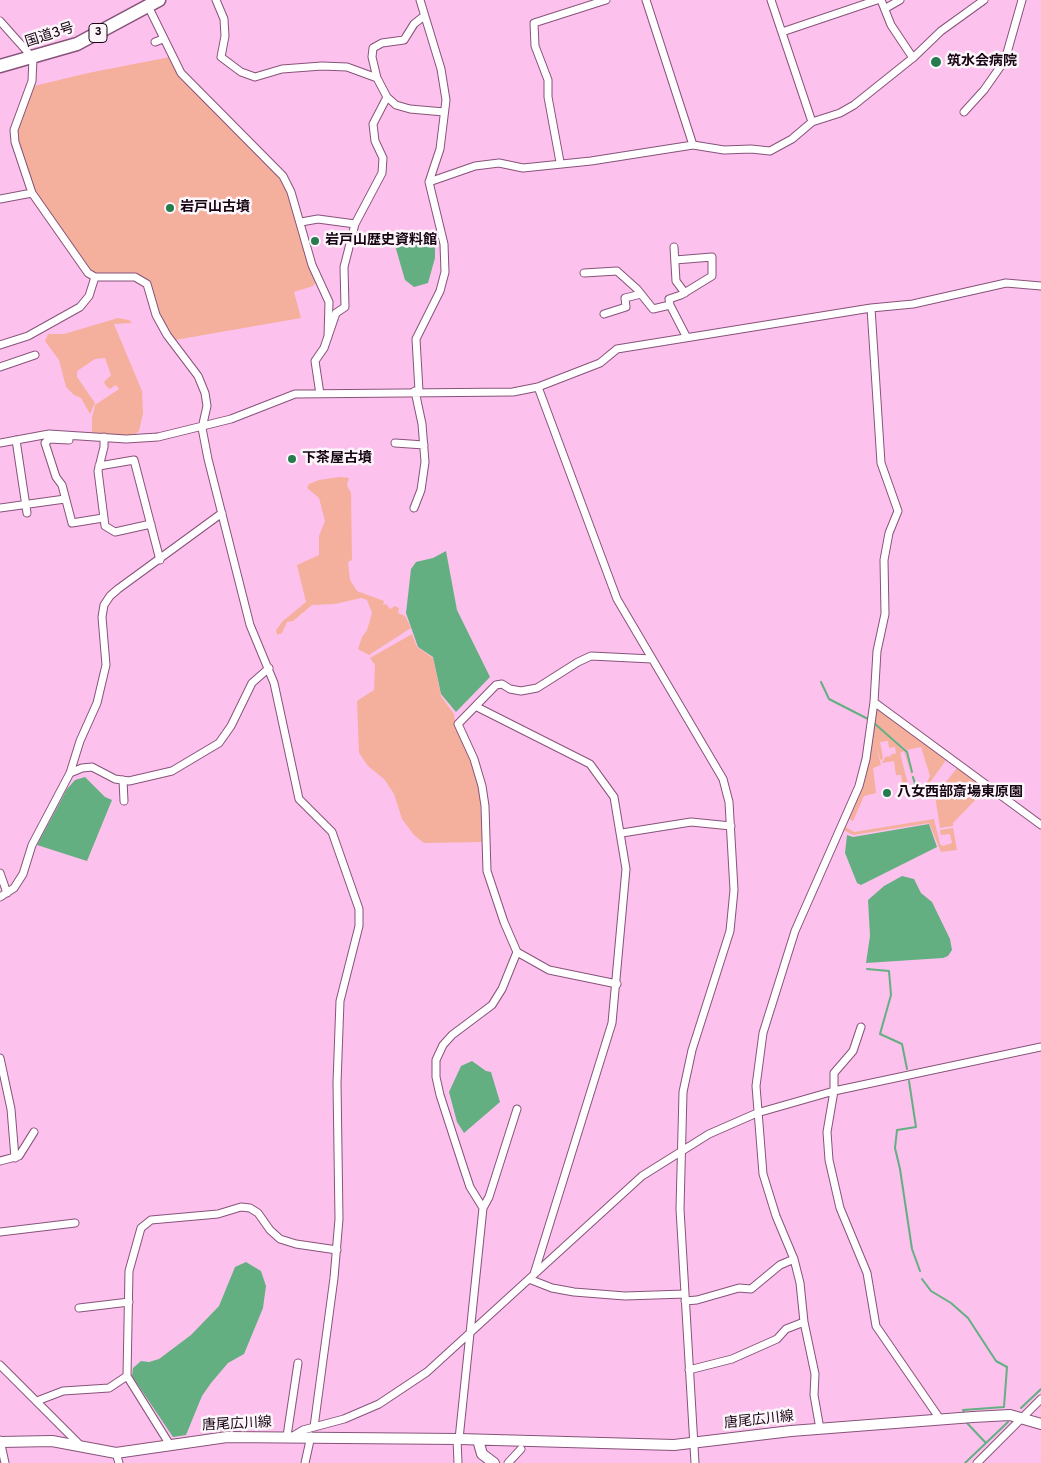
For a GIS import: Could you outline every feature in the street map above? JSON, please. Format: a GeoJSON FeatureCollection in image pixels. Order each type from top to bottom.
{"type":"FeatureCollection","features":[{"type":"Feature","properties":{"kind":"highway","name":"国道3号"},"geometry":{"type":"LineString","coordinates":[[0,66],[77,44],[154,3]]}},
{"type":"Feature","properties":{"kind":"main road","name":"唐尾広川線"},"geometry":{"type":"LineString","coordinates":[[0,1441],[52,1441],[81,1446],[117,1458],[170,1445],[227,1437],[290,1436],[312,1432],[478,1440],[674,1444],[820,1429],[1009,1415],[1022,1417],[1041,1424]]}},
{"type":"Feature","properties":{"kind":"main road"},"geometry":{"type":"LineString","coordinates":[[478,1440],[482,1454],[494,1463]]}},
{"type":"Feature","properties":{"kind":"street"},"geometry":{"type":"LineString","coordinates":[[216,0],[224,19],[225,36],[221,57],[241,72],[255,77],[282,69],[339,66],[377,78]]}},
{"type":"Feature","properties":{"kind":"street"},"geometry":{"type":"LineString","coordinates":[[414,508],[424,475],[424,445],[417,391],[416,339],[440,291],[445,272],[444,244],[429,182],[440,149],[446,100],[441,69],[420,0]]}},
{"type":"Feature","properties":{"kind":"street"},"geometry":{"type":"LineString","coordinates":[[560,162],[548,97],[548,80],[535,46],[534,24],[606,0]]}},
{"type":"Feature","properties":{"kind":"street"},"geometry":{"type":"LineString","coordinates":[[646,0],[693,145]]}},
{"type":"Feature","properties":{"kind":"street"},"geometry":{"type":"LineString","coordinates":[[771,0],[812,122]]}},
{"type":"Feature","properties":{"kind":"street"},"geometry":{"type":"LineString","coordinates":[[782,32],[877,0]]}},
{"type":"Feature","properties":{"kind":"street"},"geometry":{"type":"LineString","coordinates":[[881,0],[886,8],[891,25],[913,58]]}},
{"type":"Feature","properties":{"kind":"street"},"geometry":{"type":"LineString","coordinates":[[886,8],[900,0]]}},
{"type":"Feature","properties":{"kind":"street"},"geometry":{"type":"LineString","coordinates":[[429,182],[475,166],[499,163],[523,168],[560,162],[591,161],[693,145],[724,150],[751,149],[770,151],[792,139],[812,122],[840,113],[854,105],[913,58],[941,31],[984,0]]}},
{"type":"Feature","properties":{"kind":"street"},"geometry":{"type":"LineString","coordinates":[[964,112],[984,90],[1005,60],[1022,0]]}},
{"type":"Feature","properties":{"kind":"street"},"geometry":{"type":"LineString","coordinates":[[154,3],[163,39],[181,73],[283,176],[291,192],[301,222],[312,265],[328,302],[328,337]]}},
{"type":"Feature","properties":{"kind":"street"},"geometry":{"type":"LineString","coordinates":[[424,16],[414,24],[404,40],[382,42],[373,48],[372,57],[377,78],[387,97],[396,105],[410,109],[444,112]]}},
{"type":"Feature","properties":{"kind":"street"},"geometry":{"type":"LineString","coordinates":[[0,21],[33,58],[32,81],[14,130],[15,142],[32,194],[77,259],[95,277],[135,277],[147,284],[156,315],[167,335],[198,376],[206,393],[207,406],[202,428],[250,625],[269,668],[299,799],[332,832],[359,908],[359,926],[340,1001],[337,1040],[339,1219],[337,1250],[312,1432],[304,1463]]}},
{"type":"Feature","properties":{"kind":"street"},"geometry":{"type":"LineString","coordinates":[[155,42],[163,39]]}},
{"type":"Feature","properties":{"kind":"street"},"geometry":{"type":"LineString","coordinates":[[320,394],[315,361],[324,348],[336,313],[345,307],[344,267],[354,224],[382,173],[383,158],[375,141],[373,124],[387,97]]}},
{"type":"Feature","properties":{"kind":"street"},"geometry":{"type":"LineString","coordinates":[[0,199],[32,194]]}},
{"type":"Feature","properties":{"kind":"street"},"geometry":{"type":"LineString","coordinates":[[301,222],[318,219],[354,224]]}},
{"type":"Feature","properties":{"kind":"street"},"geometry":{"type":"LineString","coordinates":[[674,247],[676,281],[684,293]]}},
{"type":"Feature","properties":{"kind":"street"},"geometry":{"type":"LineString","coordinates":[[675,260],[712,258],[712,276],[684,293],[669,299],[686,336]]}},
{"type":"Feature","properties":{"kind":"street"},"geometry":{"type":"LineString","coordinates":[[584,273],[617,271],[641,294],[653,309],[670,304]]}},
{"type":"Feature","properties":{"kind":"street"},"geometry":{"type":"LineString","coordinates":[[0,345],[28,336],[80,307],[89,296],[95,277]]}},
{"type":"Feature","properties":{"kind":"street"},"geometry":{"type":"LineString","coordinates":[[0,443],[49,434],[90,437],[158,437],[202,428],[295,394],[417,391],[490,393],[538,387],[600,364],[617,348],[871,308],[913,304],[1006,283],[1041,286]]}},
{"type":"Feature","properties":{"kind":"street"},"geometry":{"type":"LineString","coordinates":[[604,314],[626,307],[625,298],[641,294]]}},
{"type":"Feature","properties":{"kind":"street"},"geometry":{"type":"LineString","coordinates":[[820,1429],[814,1395],[815,1374],[804,1322],[800,1282],[794,1259],[776,1216],[763,1174],[757,1113],[758,1059],[763,1033],[795,931],[859,786],[866,759],[874,702],[877,651],[885,614],[884,560],[889,533],[898,512],[881,463],[871,308]]}},
{"type":"Feature","properties":{"kind":"street"},"geometry":{"type":"LineString","coordinates":[[0,367],[35,355]]}},
{"type":"Feature","properties":{"kind":"street"},"geometry":{"type":"LineString","coordinates":[[538,387],[617,598],[723,779],[730,802],[734,890],[730,931],[692,1050],[683,1092],[680,1209],[695,1463]]}},
{"type":"Feature","properties":{"kind":"street"},"geometry":{"type":"LineString","coordinates":[[90,437],[90,440],[49,439],[45,443],[56,477],[62,486],[72,523],[103,518]]}},
{"type":"Feature","properties":{"kind":"street"},"geometry":{"type":"LineString","coordinates":[[104,437],[98,472],[105,526],[115,532],[151,524]]}},
{"type":"Feature","properties":{"kind":"street"},"geometry":{"type":"LineString","coordinates":[[16,440],[27,513]]}},
{"type":"Feature","properties":{"kind":"street"},"geometry":{"type":"LineString","coordinates":[[395,443],[424,445]]}},
{"type":"Feature","properties":{"kind":"street"},"geometry":{"type":"LineString","coordinates":[[100,466],[134,460],[160,560]]}},
{"type":"Feature","properties":{"kind":"street"},"geometry":{"type":"LineString","coordinates":[[0,508],[65,499]]}},
{"type":"Feature","properties":{"kind":"street"},"geometry":{"type":"LineString","coordinates":[[0,873],[3,895],[14,888],[23,874],[32,845],[70,773],[101,690],[106,665],[102,617],[104,605],[114,592],[222,513]]}},
{"type":"Feature","properties":{"kind":"street"},"geometry":{"type":"LineString","coordinates":[[617,984],[549,970],[517,952],[504,922],[487,871],[485,806],[482,786],[474,759],[458,724],[477,707],[496,685],[502,684],[510,689],[521,691],[537,688],[591,656],[652,659]]}},
{"type":"Feature","properties":{"kind":"street"},"geometry":{"type":"LineString","coordinates":[[70,773],[82,768],[92,767],[115,779],[130,781],[172,771],[219,743],[231,726],[252,683],[269,668]]}},
{"type":"Feature","properties":{"kind":"street"},"geometry":{"type":"LineString","coordinates":[[874,702],[1041,825]]}},
{"type":"Feature","properties":{"kind":"street"},"geometry":{"type":"LineString","coordinates":[[477,707],[590,764],[614,797],[622,834],[626,869],[612,1023],[531,1276]]}},
{"type":"Feature","properties":{"kind":"street"},"geometry":{"type":"LineString","coordinates":[[123,780],[124,801]]}},
{"type":"Feature","properties":{"kind":"street"},"geometry":{"type":"LineString","coordinates":[[622,834],[691,822],[730,826]]}},
{"type":"Feature","properties":{"kind":"street"},"geometry":{"type":"LineString","coordinates":[[483,1208],[470,1187],[455,1142],[436,1077],[436,1060],[442,1045],[452,1034],[492,1005],[502,989],[517,952]]}},
{"type":"Feature","properties":{"kind":"street"},"geometry":{"type":"LineString","coordinates":[[861,1027],[854,1050],[834,1073],[834,1092],[827,1132],[828,1160],[840,1208],[867,1273],[876,1326],[940,1419]]}},
{"type":"Feature","properties":{"kind":"street"},"geometry":{"type":"LineString","coordinates":[[312,1432],[379,1404],[427,1372],[470,1335],[531,1276],[642,1176],[709,1134],[757,1113],[834,1092],[1041,1047]]}},
{"type":"Feature","properties":{"kind":"street"},"geometry":{"type":"LineString","coordinates":[[0,1058],[12,1109],[15,1158]]}},
{"type":"Feature","properties":{"kind":"street"},"geometry":{"type":"LineString","coordinates":[[458,1463],[458,1439],[483,1208],[490,1197],[517,1109]]}},
{"type":"Feature","properties":{"kind":"street"},"geometry":{"type":"LineString","coordinates":[[0,1162],[19,1156],[34,1132]]}},
{"type":"Feature","properties":{"kind":"street"},"geometry":{"type":"LineString","coordinates":[[170,1445],[127,1376],[132,1258],[140,1228],[151,1220],[218,1214],[241,1207],[250,1208],[258,1212],[270,1230],[280,1239],[296,1244],[337,1250]]}},
{"type":"Feature","properties":{"kind":"street"},"geometry":{"type":"LineString","coordinates":[[0,1232],[76,1223]]}},
{"type":"Feature","properties":{"kind":"street"},"geometry":{"type":"LineString","coordinates":[[531,1276],[552,1288],[574,1292],[698,1300],[739,1288],[750,1288],[780,1265],[794,1259]]}},
{"type":"Feature","properties":{"kind":"street"},"geometry":{"type":"LineString","coordinates":[[79,1308],[129,1302]]}},
{"type":"Feature","properties":{"kind":"street"},"geometry":{"type":"LineString","coordinates":[[104,1305],[106,1314]]}},
{"type":"Feature","properties":{"kind":"street"},"geometry":{"type":"LineString","coordinates":[[689,1370],[732,1359],[777,1340],[786,1329],[804,1322]]}},
{"type":"Feature","properties":{"kind":"street"},"geometry":{"type":"LineString","coordinates":[[290,1436],[298,1363]]}},
{"type":"Feature","properties":{"kind":"street"},"geometry":{"type":"LineString","coordinates":[[0,1365],[81,1446]]}},
{"type":"Feature","properties":{"kind":"street"},"geometry":{"type":"LineString","coordinates":[[37,1401],[63,1392],[109,1388],[127,1376]]}},
{"type":"Feature","properties":{"kind":"street"},"geometry":{"type":"LineString","coordinates":[[977,1463],[1041,1399]]}},
{"type":"Feature","properties":{"kind":"street"},"geometry":{"type":"LineString","coordinates":[[0,1441],[5,1463]]}},
{"type":"Feature","properties":{"kind":"street"},"geometry":{"type":"LineString","coordinates":[[508,1463],[521,1449]]}},
{"type":"Feature","properties":{"kind":"shaded area","name":"岩戸山古墳"},"geometry":{"type":"Polygon","coordinates":[[[170,57],[185,83],[282,179],[290,194],[317,280],[313,286],[294,292],[301,318],[175,340],[161,319],[151,285],[147,280],[136,274],[96,274],[90,272],[35,192],[29,179],[17,137],[18,128],[34,86],[170,57]]]}},
{"type":"Feature","properties":{"kind":"shaded area"},"geometry":{"type":"Polygon","coordinates":[[[421,236],[435,238],[435,258],[428,283],[414,287],[405,280],[394,242],[402,238],[421,236]]]}},
{"type":"Feature","properties":{"kind":"shaded area"},"geometry":{"type":"Polygon","coordinates":[[[118,318],[129,320],[132,323],[114,324],[142,391],[143,413],[139,431],[134,435],[92,435],[92,418],[95,405],[119,389],[116,385],[110,389],[104,382],[111,375],[105,358],[95,359],[77,371],[77,377],[95,403],[90,414],[81,398],[74,395],[66,387],[59,360],[45,341],[48,334],[64,334],[118,318]]]}},
{"type":"Feature","properties":{"kind":"shaded area"},"geometry":{"type":"Polygon","coordinates":[[[340,477],[349,478],[347,485],[351,493],[352,560],[348,562],[350,580],[357,591],[384,601],[383,605],[386,604],[390,609],[395,606],[399,608],[398,613],[405,616],[411,628],[369,655],[358,649],[362,637],[367,630],[372,613],[367,600],[361,598],[335,604],[312,605],[293,621],[287,622],[282,633],[277,635],[276,630],[283,621],[306,602],[297,565],[319,555],[319,536],[325,521],[319,498],[307,488],[309,484],[319,480],[340,477]]]}},
{"type":"Feature","properties":{"kind":"shaded area"},"geometry":{"type":"Polygon","coordinates":[[[446,551],[457,610],[490,677],[456,712],[441,694],[433,657],[418,647],[406,613],[411,569],[416,562],[433,558],[446,551]]]}},
{"type":"Feature","properties":{"kind":"shaded area"},"geometry":{"type":"Polygon","coordinates":[[[412,634],[417,647],[433,658],[441,696],[454,714],[455,724],[472,759],[479,787],[483,842],[424,843],[414,835],[402,819],[394,794],[384,779],[368,766],[359,753],[357,701],[374,690],[375,665],[370,658],[412,634]]]}},
{"type":"Feature","properties":{"kind":"shaded area"},"geometry":{"type":"Polygon","coordinates":[[[878,709],[946,760],[929,784],[927,782],[930,776],[921,747],[907,750],[874,722],[875,710],[878,709]]]}},
{"type":"Feature","properties":{"kind":"shaded area"},"geometry":{"type":"Polygon","coordinates":[[[873,723],[905,750],[916,790],[904,751],[900,753],[910,792],[904,792],[901,775],[896,775],[894,761],[882,763],[885,757],[889,756],[891,758],[890,755],[896,753],[895,747],[889,748],[888,741],[880,742],[883,758],[881,761],[877,748],[881,765],[873,768],[876,793],[864,796],[853,821],[847,818],[873,723]]]}},
{"type":"Feature","properties":{"kind":"shaded area"},"geometry":{"type":"Polygon","coordinates":[[[957,768],[986,789],[953,823],[953,826],[940,828],[935,796],[957,768]]]}},
{"type":"Feature","properties":{"kind":"shaded area"},"geometry":{"type":"Polygon","coordinates":[[[85,777],[105,797],[112,800],[87,861],[37,845],[67,789],[75,780],[85,777]]]}},
{"type":"Feature","properties":{"kind":"shaded area"},"geometry":{"type":"Polygon","coordinates":[[[934,819],[940,844],[943,846],[952,843],[950,834],[941,835],[940,830],[953,828],[957,850],[941,852],[929,823],[853,835],[842,829],[844,826],[854,832],[934,819]]]}},
{"type":"Feature","properties":{"kind":"shaded area"},"geometry":{"type":"Polygon","coordinates":[[[929,824],[937,847],[861,885],[857,883],[845,853],[847,835],[853,837],[929,824]]]}},
{"type":"Feature","properties":{"kind":"shaded area"},"geometry":{"type":"Polygon","coordinates":[[[902,876],[914,879],[921,893],[932,902],[950,939],[952,950],[948,956],[943,958],[866,963],[870,936],[868,900],[884,886],[902,876]]]}},
{"type":"Feature","properties":{"kind":"shaded area"},"geometry":{"type":"Polygon","coordinates":[[[472,1061],[486,1071],[491,1072],[500,1102],[464,1133],[457,1122],[449,1092],[461,1066],[472,1061]]]}},
{"type":"Feature","properties":{"kind":"shaded area"},"geometry":{"type":"Polygon","coordinates":[[[246,1262],[261,1271],[266,1286],[263,1308],[244,1354],[228,1363],[211,1383],[202,1396],[186,1435],[173,1437],[132,1376],[133,1368],[141,1361],[149,1362],[159,1359],[191,1335],[219,1306],[235,1267],[246,1262]]]}},
{"type":"Feature","properties":{"kind":"waterway"},"geometry":{"type":"LineString","coordinates":[[821,682],[829,699],[870,720]]}},
{"type":"Feature","properties":{"kind":"waterway"},"geometry":{"type":"LineString","coordinates":[[874,723],[907,752],[912,772]]}},
{"type":"Feature","properties":{"kind":"waterway"},"geometry":{"type":"LineString","coordinates":[[913,777],[917,791]]}},
{"type":"Feature","properties":{"kind":"waterway"},"geometry":{"type":"LineString","coordinates":[[867,969],[889,971],[891,995],[880,1034],[902,1044],[907,1069]]}},
{"type":"Feature","properties":{"kind":"waterway"},"geometry":{"type":"LineString","coordinates":[[909,1081],[916,1127],[897,1130],[895,1148],[912,1249],[920,1271]]}},
{"type":"Feature","properties":{"kind":"waterway"},"geometry":{"type":"LineString","coordinates":[[922,1279],[931,1291],[951,1303],[968,1318],[996,1361],[1007,1367],[1004,1407],[963,1410],[964,1412]]}},
{"type":"Feature","properties":{"kind":"waterway"},"geometry":{"type":"LineString","coordinates":[[1021,1408],[1041,1389]]}},
{"type":"Feature","properties":{"kind":"waterway"},"geometry":{"type":"LineString","coordinates":[[966,1422],[985,1442]]}},
{"type":"Feature","properties":{"kind":"waterway"},"geometry":{"type":"LineString","coordinates":[[965,1463],[1008,1422]]}},
{"type":"Feature","properties":{"kind":"place","name":"筑水会病院"},"geometry":{"type":"Point","coordinates":[936,62]}},
{"type":"Feature","properties":{"kind":"place","name":"岩戸山古墳"},"geometry":{"type":"Point","coordinates":[170,208]}},
{"type":"Feature","properties":{"kind":"place","name":"岩戸山歴史資料館"},"geometry":{"type":"Point","coordinates":[315,241]}},
{"type":"Feature","properties":{"kind":"place","name":"下茶屋古墳"},"geometry":{"type":"Point","coordinates":[292,459]}},
{"type":"Feature","properties":{"kind":"place","name":"八女西部斎場東原園"},"geometry":{"type":"Point","coordinates":[887,793]}}]}
